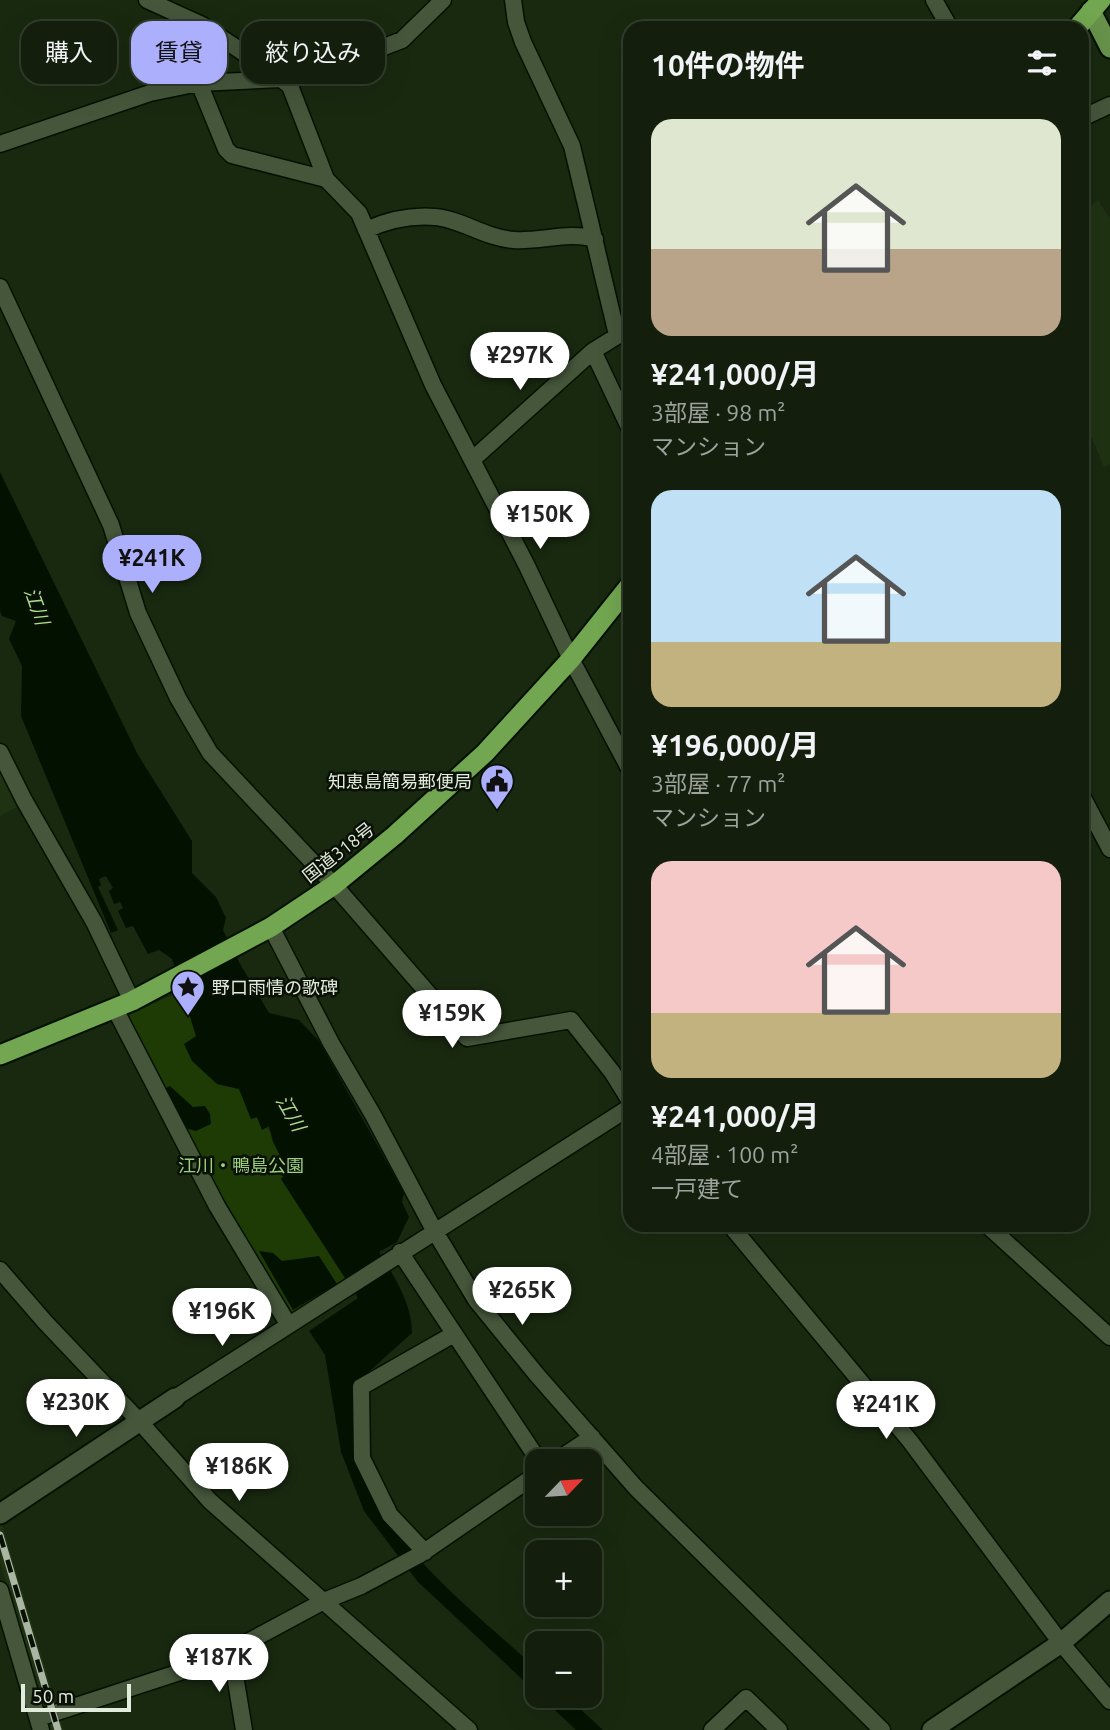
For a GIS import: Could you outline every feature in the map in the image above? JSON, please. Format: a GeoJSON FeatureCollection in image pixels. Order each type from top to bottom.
{"type":"FeatureCollection","features":[{"type":"Feature","properties":{"kind":"highway"},"geometry":{"type":"LineString","coordinates":[[1083,21],[1096,5]]}},
{"type":"Feature","properties":{"kind":"highway","name":"国道318号"},"geometry":{"type":"LineString","coordinates":[[0,1055],[124,1005],[271,927],[334,885],[395,835],[485,753],[570,659],[623,594]]}},
{"type":"Feature","properties":{"kind":"main road"},"geometry":{"type":"LineString","coordinates":[[1096,5],[1110,48]]}},
{"type":"Feature","properties":{"kind":"street"},"geometry":{"type":"LineString","coordinates":[[147,0],[202,25],[241,51]]}},
{"type":"Feature","properties":{"kind":"street"},"geometry":{"type":"LineString","coordinates":[[385,47],[402,40],[443,0]]}},
{"type":"Feature","properties":{"kind":"street"},"geometry":{"type":"LineString","coordinates":[[472,460],[593,351],[623,331],[595,239],[572,146],[523,42],[516,22],[513,0]]}},
{"type":"Feature","properties":{"kind":"street"},"geometry":{"type":"LineString","coordinates":[[934,0],[946,21]]}},
{"type":"Feature","properties":{"kind":"street"},"geometry":{"type":"LineString","coordinates":[[0,144],[150,93],[194,84]]}},
{"type":"Feature","properties":{"kind":"street"},"geometry":{"type":"LineString","coordinates":[[199,84],[226,149],[232,155],[326,180]]}},
{"type":"Feature","properties":{"kind":"street"},"geometry":{"type":"LineString","coordinates":[[288,84],[326,180],[359,213],[433,385],[526,564],[570,659],[623,757]]}},
{"type":"Feature","properties":{"kind":"street"},"geometry":{"type":"LineString","coordinates":[[1089,115],[1110,105]]}},
{"type":"Feature","properties":{"kind":"street"},"geometry":{"type":"LineString","coordinates":[[366,230],[389,220],[437,217],[497,239],[582,235],[595,239]]}},
{"type":"Feature","properties":{"kind":"street"},"geometry":{"type":"LineString","coordinates":[[0,287],[111,525],[138,613],[178,698],[210,753],[334,885],[467,1038],[571,1020],[612,1072],[623,1092]]}},
{"type":"Feature","properties":{"kind":"street"},"geometry":{"type":"LineString","coordinates":[[593,351],[623,414]]}},
{"type":"Feature","properties":{"kind":"street"},"geometry":{"type":"LineString","coordinates":[[0,752],[24,800],[94,922],[124,1005],[217,1206],[288,1324]]}},
{"type":"Feature","properties":{"kind":"street"},"geometry":{"type":"LineString","coordinates":[[1089,809],[1110,849]]}},
{"type":"Feature","properties":{"kind":"street"},"geometry":{"type":"LineString","coordinates":[[271,927],[331,1043],[434,1230],[476,1300],[537,1375],[636,1488],[882,1730]]}},
{"type":"Feature","properties":{"kind":"street"},"geometry":{"type":"LineString","coordinates":[[0,1514],[175,1398],[244,1356],[288,1324],[623,1108]]}},
{"type":"Feature","properties":{"kind":"street"},"geometry":{"type":"LineString","coordinates":[[736,1232],[910,1441],[1061,1643],[1110,1701]]}},
{"type":"Feature","properties":{"kind":"street"},"geometry":{"type":"LineString","coordinates":[[995,1232],[1110,1337]]}},
{"type":"Feature","properties":{"kind":"street"},"geometry":{"type":"LineString","coordinates":[[396,1255],[454,1334],[531,1449]]}},
{"type":"Feature","properties":{"kind":"street"},"geometry":{"type":"LineString","coordinates":[[0,1270],[210,1501],[469,1730]]}},
{"type":"Feature","properties":{"kind":"street"},"geometry":{"type":"LineString","coordinates":[[423,1553],[390,1515],[362,1458],[360,1387],[454,1334]]}},
{"type":"Feature","properties":{"kind":"street"},"geometry":{"type":"LineString","coordinates":[[574,1449],[592,1437]]}},
{"type":"Feature","properties":{"kind":"street"},"geometry":{"type":"LineString","coordinates":[[0,1590],[40,1724],[230,1651],[324,1601],[361,1586],[423,1553],[525,1482]]}},
{"type":"Feature","properties":{"kind":"street"},"geometry":{"type":"LineString","coordinates":[[932,1730],[1061,1643],[1110,1601]]}},
{"type":"Feature","properties":{"kind":"street"},"geometry":{"type":"LineString","coordinates":[[230,1651],[244,1730]]}},
{"type":"Feature","properties":{"kind":"street"},"geometry":{"type":"LineString","coordinates":[[712,1730],[746,1698],[779,1730]]}},
{"type":"Feature","properties":{"kind":"shaded area"},"geometry":{"type":"Polygon","coordinates":[[[1098,200],[1110,219],[1110,464],[1104,467],[1089,434],[1089,207],[1098,200]]]}},
{"type":"Feature","properties":{"kind":"shaded area"},"geometry":{"type":"Polygon","coordinates":[[[0,765],[19,806],[0,816],[0,765]]]}},
{"type":"Feature","properties":{"kind":"shaded area"},"geometry":{"type":"Polygon","coordinates":[[[0,1518],[64,1730],[47,1730],[0,1561],[0,1518]]]}},
{"type":"Feature","properties":{"kind":"green space","name":"江川・鴨島公園"},"geometry":{"type":"Polygon","coordinates":[[[183,990],[196,1036],[217,1084],[239,1089],[251,1119],[257,1117],[268,1128],[288,1172],[281,1179],[350,1286],[288,1324],[216,1205],[127,1016],[183,990]]]}},
{"type":"Feature","properties":{"kind":"water","name":"江川"},"geometry":{"type":"Polygon","coordinates":[[[0,472],[138,755],[192,841],[192,873],[216,897],[226,918],[223,930],[239,962],[269,1013],[299,1020],[319,1041],[404,1193],[402,1202],[409,1217],[397,1242],[379,1252],[406,1301],[412,1333],[353,1386],[357,1458],[371,1494],[388,1522],[410,1549],[462,1602],[525,1658],[525,1682],[418,1582],[364,1511],[341,1452],[325,1355],[309,1331],[358,1298],[281,1179],[288,1171],[273,1142],[269,1126],[262,1130],[257,1117],[251,1119],[239,1089],[217,1084],[192,1061],[184,1044],[196,1036],[172,959],[159,950],[148,954],[133,926],[126,928],[118,911],[123,908],[120,902],[114,904],[109,891],[113,888],[106,876],[99,879],[101,885],[98,887],[118,930],[111,933],[21,716],[22,666],[9,639],[16,621],[2,616],[0,472]]]}},
{"type":"Feature","properties":{"kind":"water"},"geometry":{"type":"Polygon","coordinates":[[[170,1086],[193,1107],[205,1106],[210,1114],[211,1124],[196,1131],[181,1127],[162,1090],[170,1086]]]}},
{"type":"Feature","properties":{"kind":"water"},"geometry":{"type":"Polygon","coordinates":[[[259,1251],[273,1253],[282,1261],[319,1256],[337,1284],[293,1310],[259,1251]]]}},
{"type":"Feature","properties":{"kind":"water"},"geometry":{"type":"Polygon","coordinates":[[[553,1708],[579,1708],[603,1730],[576,1730],[553,1708]]]}},
{"type":"Feature","properties":{"kind":"railway"},"geometry":{"type":"LineString","coordinates":[[0,1535],[58,1730]]}},
{"type":"Feature","properties":{"kind":"place","name":"知恵島簡易郵便局"},"geometry":{"type":"Point","coordinates":[497,811]}},
{"type":"Feature","properties":{"kind":"place","name":"野口雨情の歌碑"},"geometry":{"type":"Point","coordinates":[188,1017]}}]}
